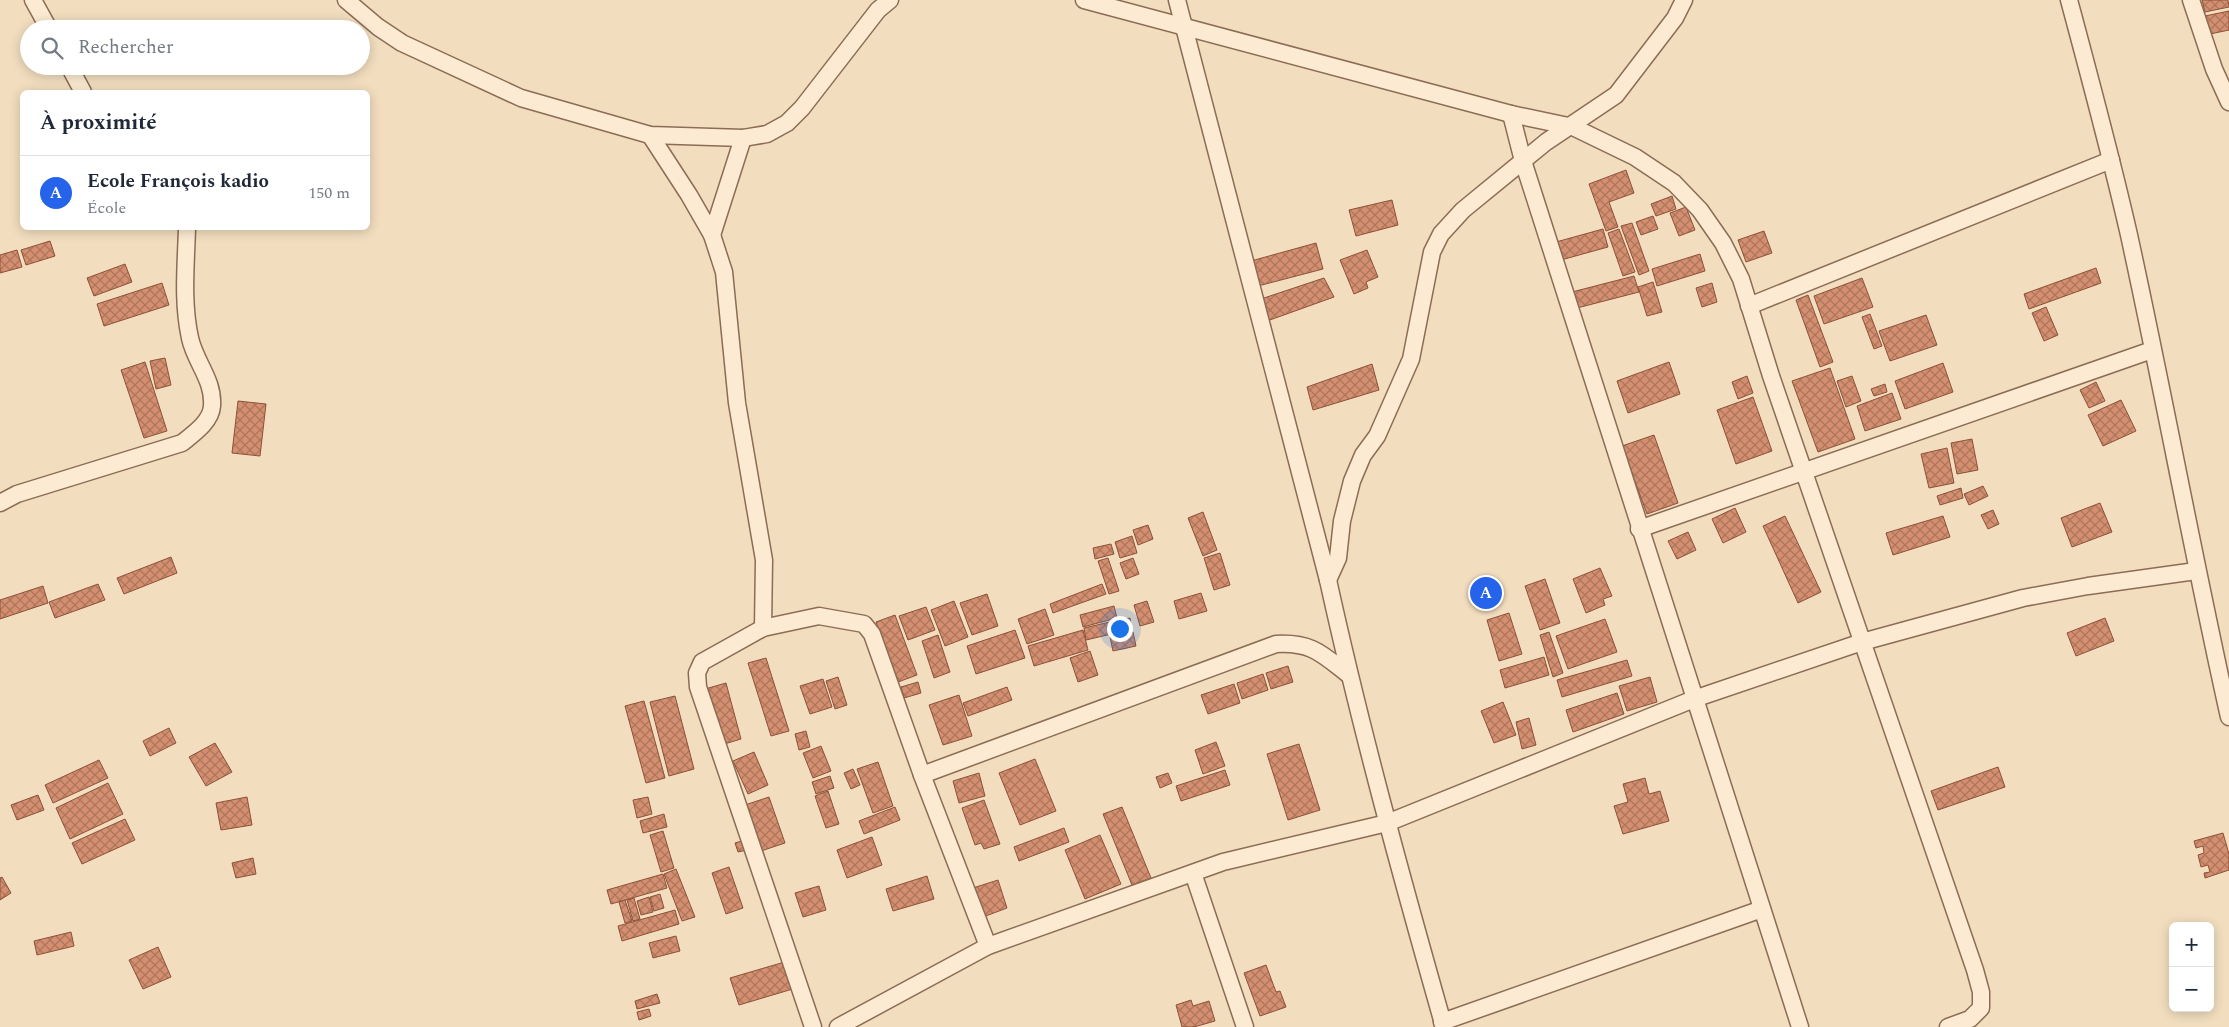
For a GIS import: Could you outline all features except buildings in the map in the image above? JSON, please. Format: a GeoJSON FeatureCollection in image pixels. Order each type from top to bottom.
{"type":"FeatureCollection","features":[{"type":"Feature","properties":{"kind":"street"},"geometry":{"type":"LineString","coordinates":[[34,0],[44,20]]}},
{"type":"Feature","properties":{"kind":"street"},"geometry":{"type":"LineString","coordinates":[[346,0],[370,20]]}},
{"type":"Feature","properties":{"kind":"street"},"geometry":{"type":"LineString","coordinates":[[362,0],[378,27]]}},
{"type":"Feature","properties":{"kind":"street"},"geometry":{"type":"LineString","coordinates":[[370,20],[402,43],[522,98],[650,135],[742,138],[766,134],[787,122],[802,108],[878,10],[890,0]]}},
{"type":"Feature","properties":{"kind":"street"},"geometry":{"type":"LineString","coordinates":[[1084,0],[1511,114],[1573,126],[1635,157],[1674,182],[1700,210],[1723,243],[1741,279],[1803,470],[1981,992],[1981,1008],[1970,1019],[1948,1027]]}},
{"type":"Feature","properties":{"kind":"street"},"geometry":{"type":"LineString","coordinates":[[1177,0],[1328,580],[1349,675],[1387,823],[1443,1024],[1762,909]]}},
{"type":"Feature","properties":{"kind":"street"},"geometry":{"type":"LineString","coordinates":[[1328,580],[1338,558],[1342,521],[1352,481],[1364,455],[1377,436],[1412,359],[1432,252],[1441,234],[1463,210],[1546,142],[1573,126],[1616,95],[1675,18],[1684,0]]}},
{"type":"Feature","properties":{"kind":"street"},"geometry":{"type":"LineString","coordinates":[[2069,0],[2111,160],[2152,350],[2196,572],[2229,717]]}},
{"type":"Feature","properties":{"kind":"street"},"geometry":{"type":"LineString","coordinates":[[2191,0],[2214,69],[2229,102]]}},
{"type":"Feature","properties":{"kind":"street"},"geometry":{"type":"LineString","coordinates":[[74,75],[82,90]]}},
{"type":"Feature","properties":{"kind":"street"},"geometry":{"type":"LineString","coordinates":[[1511,114],[1523,161],[1639,529],[1800,1027]]}},
{"type":"Feature","properties":{"kind":"street"},"geometry":{"type":"LineString","coordinates":[[650,135],[689,195],[712,235],[724,272],[737,402],[764,560],[763,628]]}},
{"type":"Feature","properties":{"kind":"street"},"geometry":{"type":"LineString","coordinates":[[712,235],[742,138]]}},
{"type":"Feature","properties":{"kind":"street"},"geometry":{"type":"LineString","coordinates":[[1749,306],[2111,160]]}},
{"type":"Feature","properties":{"kind":"street"},"geometry":{"type":"LineString","coordinates":[[0,503],[17,494],[182,443],[202,428],[212,408],[209,381],[191,341],[185,311],[187,230]]}},
{"type":"Feature","properties":{"kind":"street"},"geometry":{"type":"LineString","coordinates":[[1639,529],[1803,470],[2152,350]]}},
{"type":"Feature","properties":{"kind":"street"},"geometry":{"type":"LineString","coordinates":[[838,1027],[988,946],[1223,862],[1387,823],[1694,699],[1862,642],[2023,598],[2088,586],[2196,572]]}},
{"type":"Feature","properties":{"kind":"street"},"geometry":{"type":"LineString","coordinates":[[813,1027],[698,687],[697,673],[702,662],[763,628],[819,616],[864,624],[872,634],[922,776],[988,946]]}},
{"type":"Feature","properties":{"kind":"street"},"geometry":{"type":"LineString","coordinates":[[922,776],[1276,644],[1296,642],[1320,652],[1349,675]]}},
{"type":"Feature","properties":{"kind":"street"},"geometry":{"type":"LineString","coordinates":[[1193,873],[1245,1027]]}},
{"type":"Feature","properties":{"kind":"place","name":"Ecole François kadio"},"geometry":{"type":"Point","coordinates":[1486,593]}}]}
